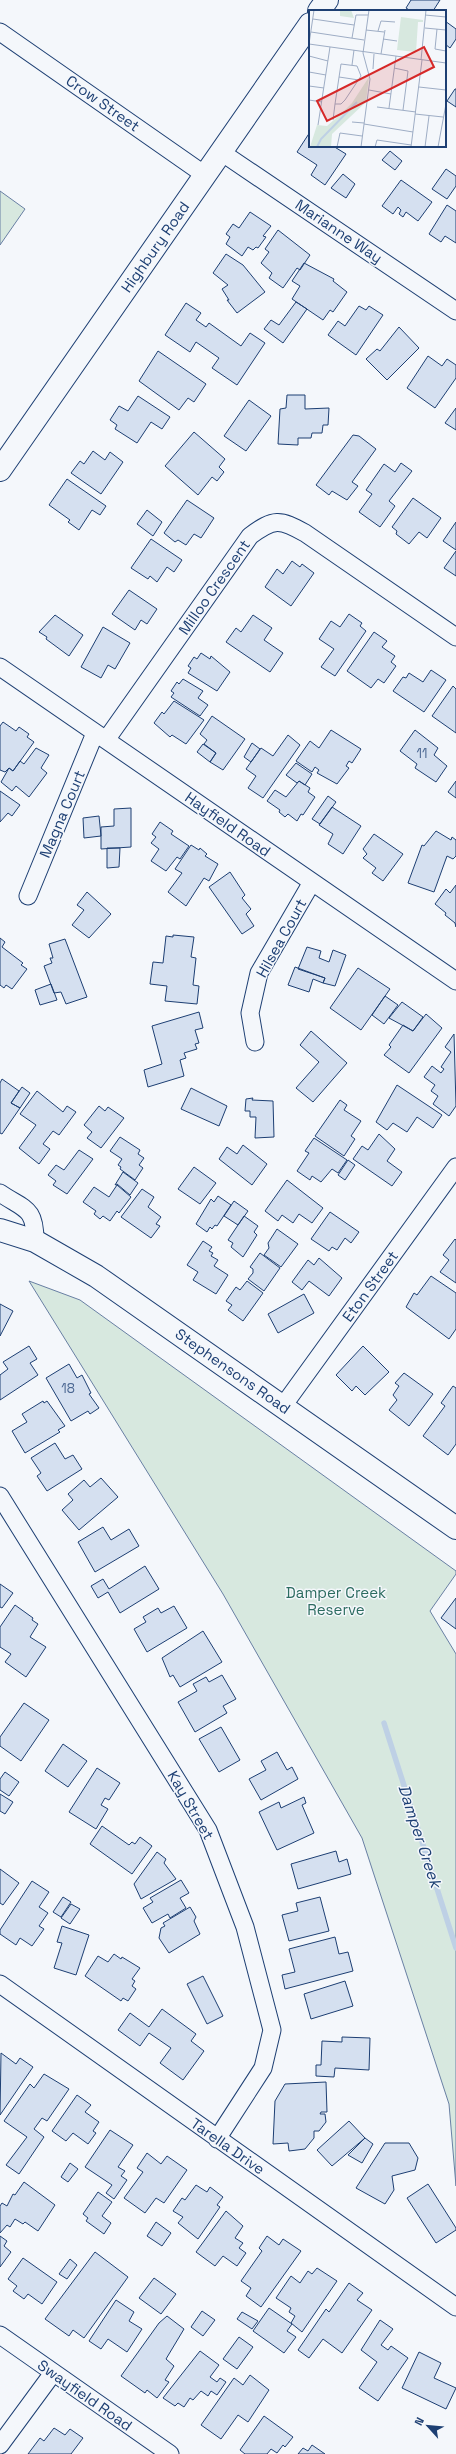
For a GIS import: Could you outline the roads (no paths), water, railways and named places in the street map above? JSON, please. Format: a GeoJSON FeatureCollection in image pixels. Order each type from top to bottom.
{"type":"FeatureCollection","features":[{"type":"Feature","properties":{"kind":"main road"},"geometry":{"type":"LineString","coordinates":[[320,10],[327,0]]}},
{"type":"Feature","properties":{"kind":"main road","name":"Highbury Road"},"geometry":{"type":"LineString","coordinates":[[0,470],[309,25]]}},
{"type":"Feature","properties":{"kind":"main road","name":"Stephensons Road"},"geometry":{"type":"LineString","coordinates":[[0,1230],[35,1241],[96,1276],[456,1528]]}},
{"type":"Feature","properties":{"kind":"street","name":"Crow Street"},"geometry":{"type":"LineString","coordinates":[[0,32],[205,175]]}},
{"type":"Feature","properties":{"kind":"street","name":"Marianne Way"},"geometry":{"type":"LineString","coordinates":[[221,152],[456,311]]}},
{"type":"Feature","properties":{"kind":"street","name":"Milloo Crescent"},"geometry":{"type":"LineString","coordinates":[[101,737],[250,536],[264,526],[277,521],[287,523],[305,533],[456,637]]}},
{"type":"Feature","properties":{"kind":"street","name":"Hayfield Road"},"geometry":{"type":"LineString","coordinates":[[0,667],[456,981]]}},
{"type":"Feature","properties":{"kind":"street","name":"Magna Court"},"geometry":{"type":"LineString","coordinates":[[28,896],[101,737]]}},
{"type":"Feature","properties":{"kind":"street","name":"Hilsea Court"},"geometry":{"type":"LineString","coordinates":[[255,1042],[250,1013],[252,996],[259,973],[312,882]]}},
{"type":"Feature","properties":{"kind":"street","name":"Eton Street"},"geometry":{"type":"LineString","coordinates":[[283,1406],[456,1167]]}},
{"type":"Feature","properties":{"kind":"street"},"geometry":{"type":"LineString","coordinates":[[0,1193],[28,1210],[35,1222],[35,1241]]}},
{"type":"Feature","properties":{"kind":"street","name":"Kay Street"},"geometry":{"type":"LineString","coordinates":[[0,1496],[208,1830],[245,1927],[272,2030],[263,2068],[217,2138]]}},
{"type":"Feature","properties":{"kind":"street","name":"Tarella Drive"},"geometry":{"type":"LineString","coordinates":[[0,1984],[456,2308]]}},
{"type":"Feature","properties":{"kind":"street","name":"Swayfield Road"},"geometry":{"type":"LineString","coordinates":[[0,2335],[170,2454]]}},
{"type":"Feature","properties":{"kind":"street"},"geometry":{"type":"LineString","coordinates":[[0,2446],[53,2373]]}},
{"type":"Feature","properties":{"kind":"waterway","name":"Damper Creek"},"geometry":{"type":"LineString","coordinates":[[384,1723],[456,1948]]}},
{"type":"Feature","properties":{"kind":"park label","name":"Damper Creek Reserve"},"geometry":{"type":"Point","coordinates":[336,1600]}}]}
